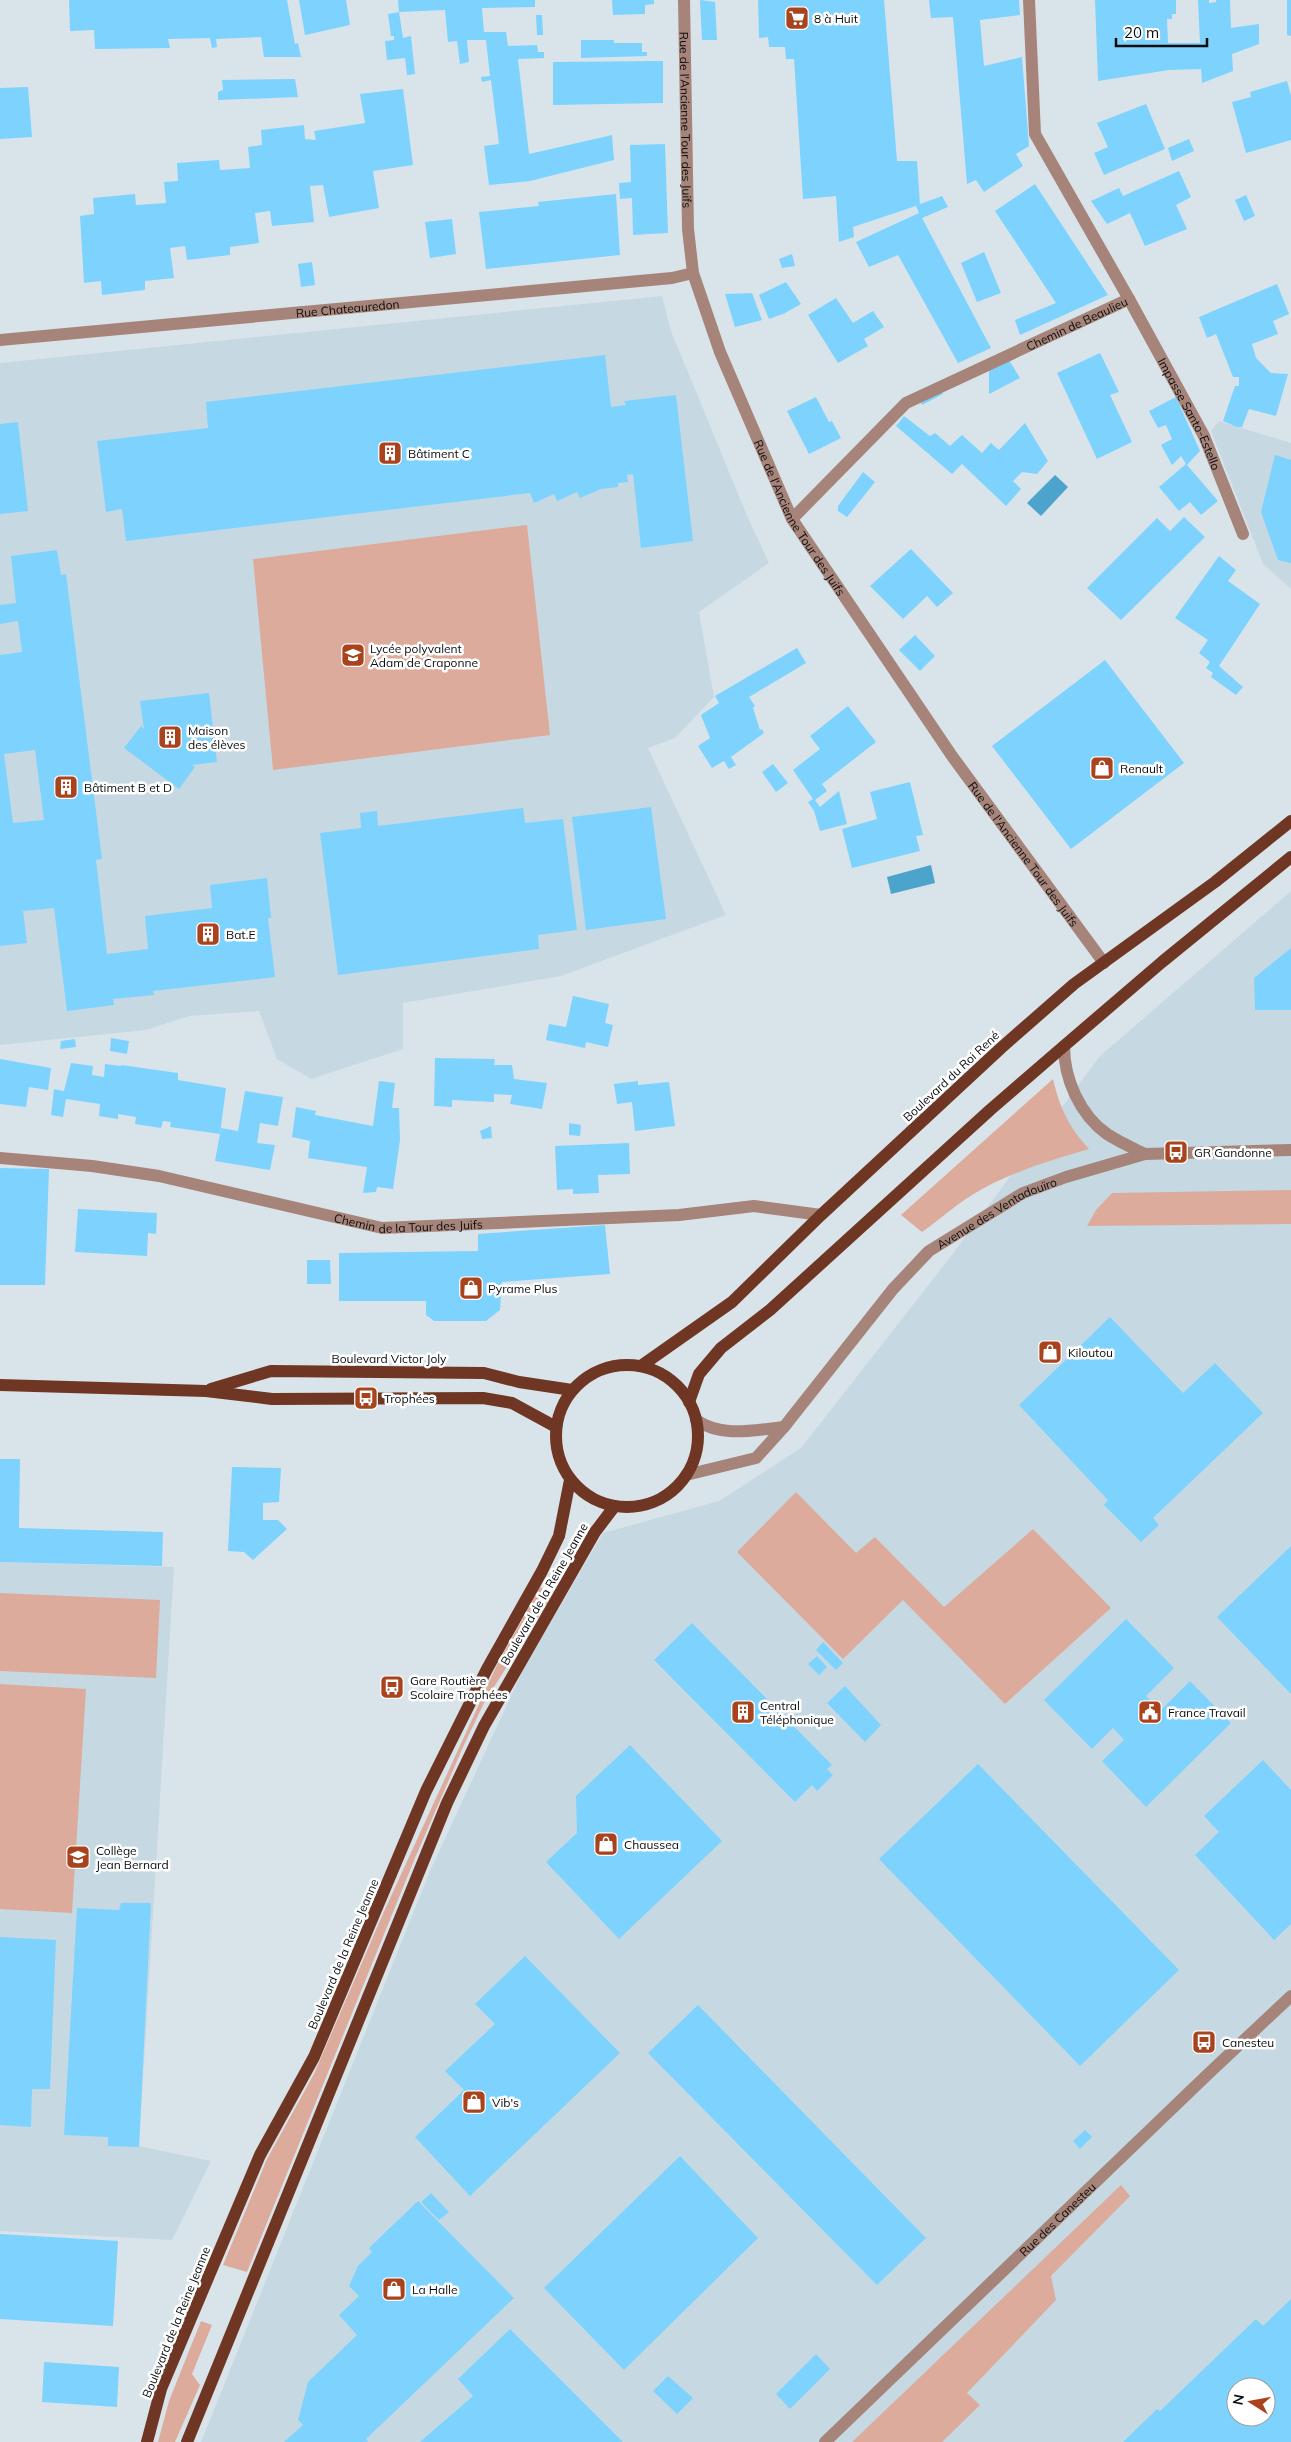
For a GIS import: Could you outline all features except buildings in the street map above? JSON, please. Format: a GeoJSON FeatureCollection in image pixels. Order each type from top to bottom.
{"type":"FeatureCollection","features":[{"type":"Feature","properties":{"kind":"main road","name":"Boulevard du Roi René"},"geometry":{"type":"LineString","coordinates":[[641,1366],[732,1302],[820,1215],[1001,1048],[1074,984],[1215,882],[1291,821]]}},
{"type":"Feature","properties":{"kind":"main road"},"geometry":{"type":"LineString","coordinates":[[689,1402],[699,1374],[721,1348],[770,1310],[990,1110],[1064,1046],[1291,857]]}},
{"type":"Feature","properties":{"kind":"main road"},"geometry":{"type":"LineString","coordinates":[[622,1365],[641,1366],[661,1373],[677,1385],[689,1402],[696,1420],[698,1439],[695,1458],[686,1476],[676,1488],[658,1500],[636,1507],[614,1506],[590,1497],[570,1480],[561,1464],[556,1446],[556,1427],[561,1408],[572,1390],[586,1377],[603,1368],[622,1365]]}},
{"type":"Feature","properties":{"kind":"main road","name":"Boulevard Victor Joly"},"geometry":{"type":"LineString","coordinates":[[206,1391],[271,1371],[484,1373],[519,1382],[572,1390]]}},
{"type":"Feature","properties":{"kind":"main road","name":"Boulevard Victor Joly"},"geometry":{"type":"LineString","coordinates":[[0,1385],[206,1391],[272,1399],[483,1398],[512,1403],[556,1427]]}},
{"type":"Feature","properties":{"kind":"main road","name":"Boulevard de la Reine Jeanne"},"geometry":{"type":"LineString","coordinates":[[147,2442],[161,2389],[260,2155],[314,2057],[426,1791],[487,1669],[542,1572],[559,1536],[570,1480]]}},
{"type":"Feature","properties":{"kind":"main road","name":"Boulevard de la Reine Jeanne"},"geometry":{"type":"LineString","coordinates":[[187,2442],[447,1803],[484,1726],[595,1532],[614,1506]]}},
{"type":"Feature","properties":{"kind":"street","name":"Rue de l'Ancienne Tour des Juifs"},"geometry":{"type":"LineString","coordinates":[[684,0],[688,229],[693,273],[720,352],[792,519],[952,756],[1104,963]]}},
{"type":"Feature","properties":{"kind":"street","name":"Chemin de Beaulieu"},"geometry":{"type":"LineString","coordinates":[[792,519],[906,403],[1129,299],[1035,134],[1029,0]]}},
{"type":"Feature","properties":{"kind":"street","name":"Rue Chateauredon"},"geometry":{"type":"LineString","coordinates":[[0,340],[662,279],[693,273]]}},
{"type":"Feature","properties":{"kind":"street","name":"Impasse Santo-Estello"},"geometry":{"type":"LineString","coordinates":[[1129,299],[1204,436],[1243,534]]}},
{"type":"Feature","properties":{"kind":"street"},"geometry":{"type":"LineString","coordinates":[[1064,1046],[1064,1066],[1080,1106],[1106,1134],[1146,1154]]}},
{"type":"Feature","properties":{"kind":"street","name":"Avenue des Ventadouïro"},"geometry":{"type":"LineString","coordinates":[[686,1476],[756,1458],[784,1427],[893,1289],[929,1250],[1024,1193],[1066,1177],[1146,1154],[1291,1150]]}},
{"type":"Feature","properties":{"kind":"street","name":"Chemin de la Tour des Juifs"},"geometry":{"type":"LineString","coordinates":[[0,1158],[92,1166],[158,1176],[382,1228],[679,1216],[754,1206],[820,1215]]}},
{"type":"Feature","properties":{"kind":"street"},"geometry":{"type":"LineString","coordinates":[[696,1420],[708,1428],[731,1432],[784,1427]]}},
{"type":"Feature","properties":{"kind":"street","name":"Rue des Canesteu"},"geometry":{"type":"LineString","coordinates":[[825,2442],[1291,1996]]}},
{"type":"Feature","properties":{"kind":"shaded area","name":"Lycée polyvalent Adam de Craponne"},"geometry":{"type":"Polygon","coordinates":[[[662,296],[671,331],[748,518],[769,563],[699,612],[714,697],[675,738],[648,748],[726,915],[561,976],[403,1003],[403,1049],[311,1079],[277,1059],[259,1011],[189,1016],[146,1030],[0,1045],[0,363],[662,296]]]}},
{"type":"Feature","properties":{"kind":"shaded area"},"geometry":{"type":"Polygon","coordinates":[[[1219,421],[1291,443],[1291,589],[1263,564],[1211,431],[1219,421]]]}},
{"type":"Feature","properties":{"kind":"shaded area"},"geometry":{"type":"Polygon","coordinates":[[[527,525],[550,735],[273,770],[253,559],[527,525]]]}},
{"type":"Feature","properties":{"kind":"shaded area"},"geometry":{"type":"Polygon","coordinates":[[[1291,891],[1291,2442],[201,2442],[430,1871],[524,1668],[603,1533],[719,1501],[801,1448],[948,1260],[1100,1056],[1291,891]]]}},
{"type":"Feature","properties":{"kind":"shaded area"},"geometry":{"type":"Polygon","coordinates":[[[1053,1079],[1066,1117],[1089,1149],[1043,1163],[1000,1180],[965,1199],[922,1232],[901,1215],[1053,1079]]]}},
{"type":"Feature","properties":{"kind":"shaded area"},"geometry":{"type":"Polygon","coordinates":[[[1291,1190],[1291,1224],[1087,1226],[1096,1210],[1112,1193],[1291,1190]]]}},
{"type":"Feature","properties":{"kind":"shaded area"},"geometry":{"type":"Polygon","coordinates":[[[796,1492],[856,1553],[875,1537],[944,1607],[1033,1529],[1111,1608],[1005,1704],[903,1600],[843,1659],[737,1552],[796,1492]]]}},
{"type":"Feature","properties":{"kind":"shaded area","name":"Collège Jean Bernard"},"geometry":{"type":"Polygon","coordinates":[[[0,1562],[174,1567],[139,2146],[211,2161],[172,2240],[0,2231],[0,1562]]]}},
{"type":"Feature","properties":{"kind":"shaded area"},"geometry":{"type":"Polygon","coordinates":[[[540,1587],[553,1594],[485,1701],[464,1745],[415,1858],[247,2272],[223,2265],[267,2159],[314,2074],[382,1916],[496,1667],[540,1587]]]}},
{"type":"Feature","properties":{"kind":"shaded area"},"geometry":{"type":"Polygon","coordinates":[[[0,1593],[160,1600],[156,1678],[0,1671],[0,1593]]]}},
{"type":"Feature","properties":{"kind":"shaded area"},"geometry":{"type":"Polygon","coordinates":[[[0,1684],[86,1689],[72,1913],[0,1909],[0,1684]]]}},
{"type":"Feature","properties":{"kind":"shaded area"},"geometry":{"type":"Polygon","coordinates":[[[1121,2185],[1130,2196],[1051,2276],[1056,2300],[967,2393],[980,2405],[942,2442],[852,2442],[1121,2185]]]}},
{"type":"Feature","properties":{"kind":"shaded area"},"geometry":{"type":"Polygon","coordinates":[[[201,2321],[212,2325],[192,2374],[200,2385],[175,2442],[158,2442],[169,2401],[201,2321]]]}},
{"type":"Feature","properties":{"kind":"water"},"geometry":{"type":"Polygon","coordinates":[[[1055,475],[1068,487],[1041,516],[1027,503],[1055,475]]]}},
{"type":"Feature","properties":{"kind":"water"},"geometry":{"type":"Polygon","coordinates":[[[931,865],[935,883],[891,894],[887,877],[931,865]]]}},
{"type":"Feature","properties":{"kind":"place","name":"8 à Huit"},"geometry":{"type":"Point","coordinates":[797,18]}},
{"type":"Feature","properties":{"kind":"place","name":"Bâtiment C"},"geometry":{"type":"Point","coordinates":[390,453]}},
{"type":"Feature","properties":{"kind":"place","name":"Lycée polyvalent Adam de Craponne"},"geometry":{"type":"Point","coordinates":[353,655]}},
{"type":"Feature","properties":{"kind":"place","name":"Maison des élèves"},"geometry":{"type":"Point","coordinates":[170,737]}},
{"type":"Feature","properties":{"kind":"place","name":"Renault"},"geometry":{"type":"Point","coordinates":[1102,768]}},
{"type":"Feature","properties":{"kind":"place","name":"Bâtiment B et D"},"geometry":{"type":"Point","coordinates":[66,787]}},
{"type":"Feature","properties":{"kind":"place","name":"Bat.E"},"geometry":{"type":"Point","coordinates":[208,934]}},
{"type":"Feature","properties":{"kind":"place","name":"GR Gandonne"},"geometry":{"type":"Point","coordinates":[1176,1152]}},
{"type":"Feature","properties":{"kind":"place","name":"Pyrame Plus"},"geometry":{"type":"Point","coordinates":[471,1288]}},
{"type":"Feature","properties":{"kind":"place","name":"Kiloutou"},"geometry":{"type":"Point","coordinates":[1050,1352]}},
{"type":"Feature","properties":{"kind":"place","name":"Trophées"},"geometry":{"type":"Point","coordinates":[366,1398]}},
{"type":"Feature","properties":{"kind":"place","name":"Gare Routière Scolaire Trophées"},"geometry":{"type":"Point","coordinates":[392,1687]}},
{"type":"Feature","properties":{"kind":"place","name":"Central Téléphonique"},"geometry":{"type":"Point","coordinates":[743,1712]}},
{"type":"Feature","properties":{"kind":"place","name":"France Travail"},"geometry":{"type":"Point","coordinates":[1150,1712]}},
{"type":"Feature","properties":{"kind":"place","name":"Chaussea"},"geometry":{"type":"Point","coordinates":[606,1844]}},
{"type":"Feature","properties":{"kind":"place","name":"Collège Jean Bernard"},"geometry":{"type":"Point","coordinates":[78,1857]}},
{"type":"Feature","properties":{"kind":"place","name":"Canesteu"},"geometry":{"type":"Point","coordinates":[1204,2042]}},
{"type":"Feature","properties":{"kind":"place","name":"Vib's"},"geometry":{"type":"Point","coordinates":[474,2102]}},
{"type":"Feature","properties":{"kind":"place","name":"La Halle"},"geometry":{"type":"Point","coordinates":[394,2289]}}]}
